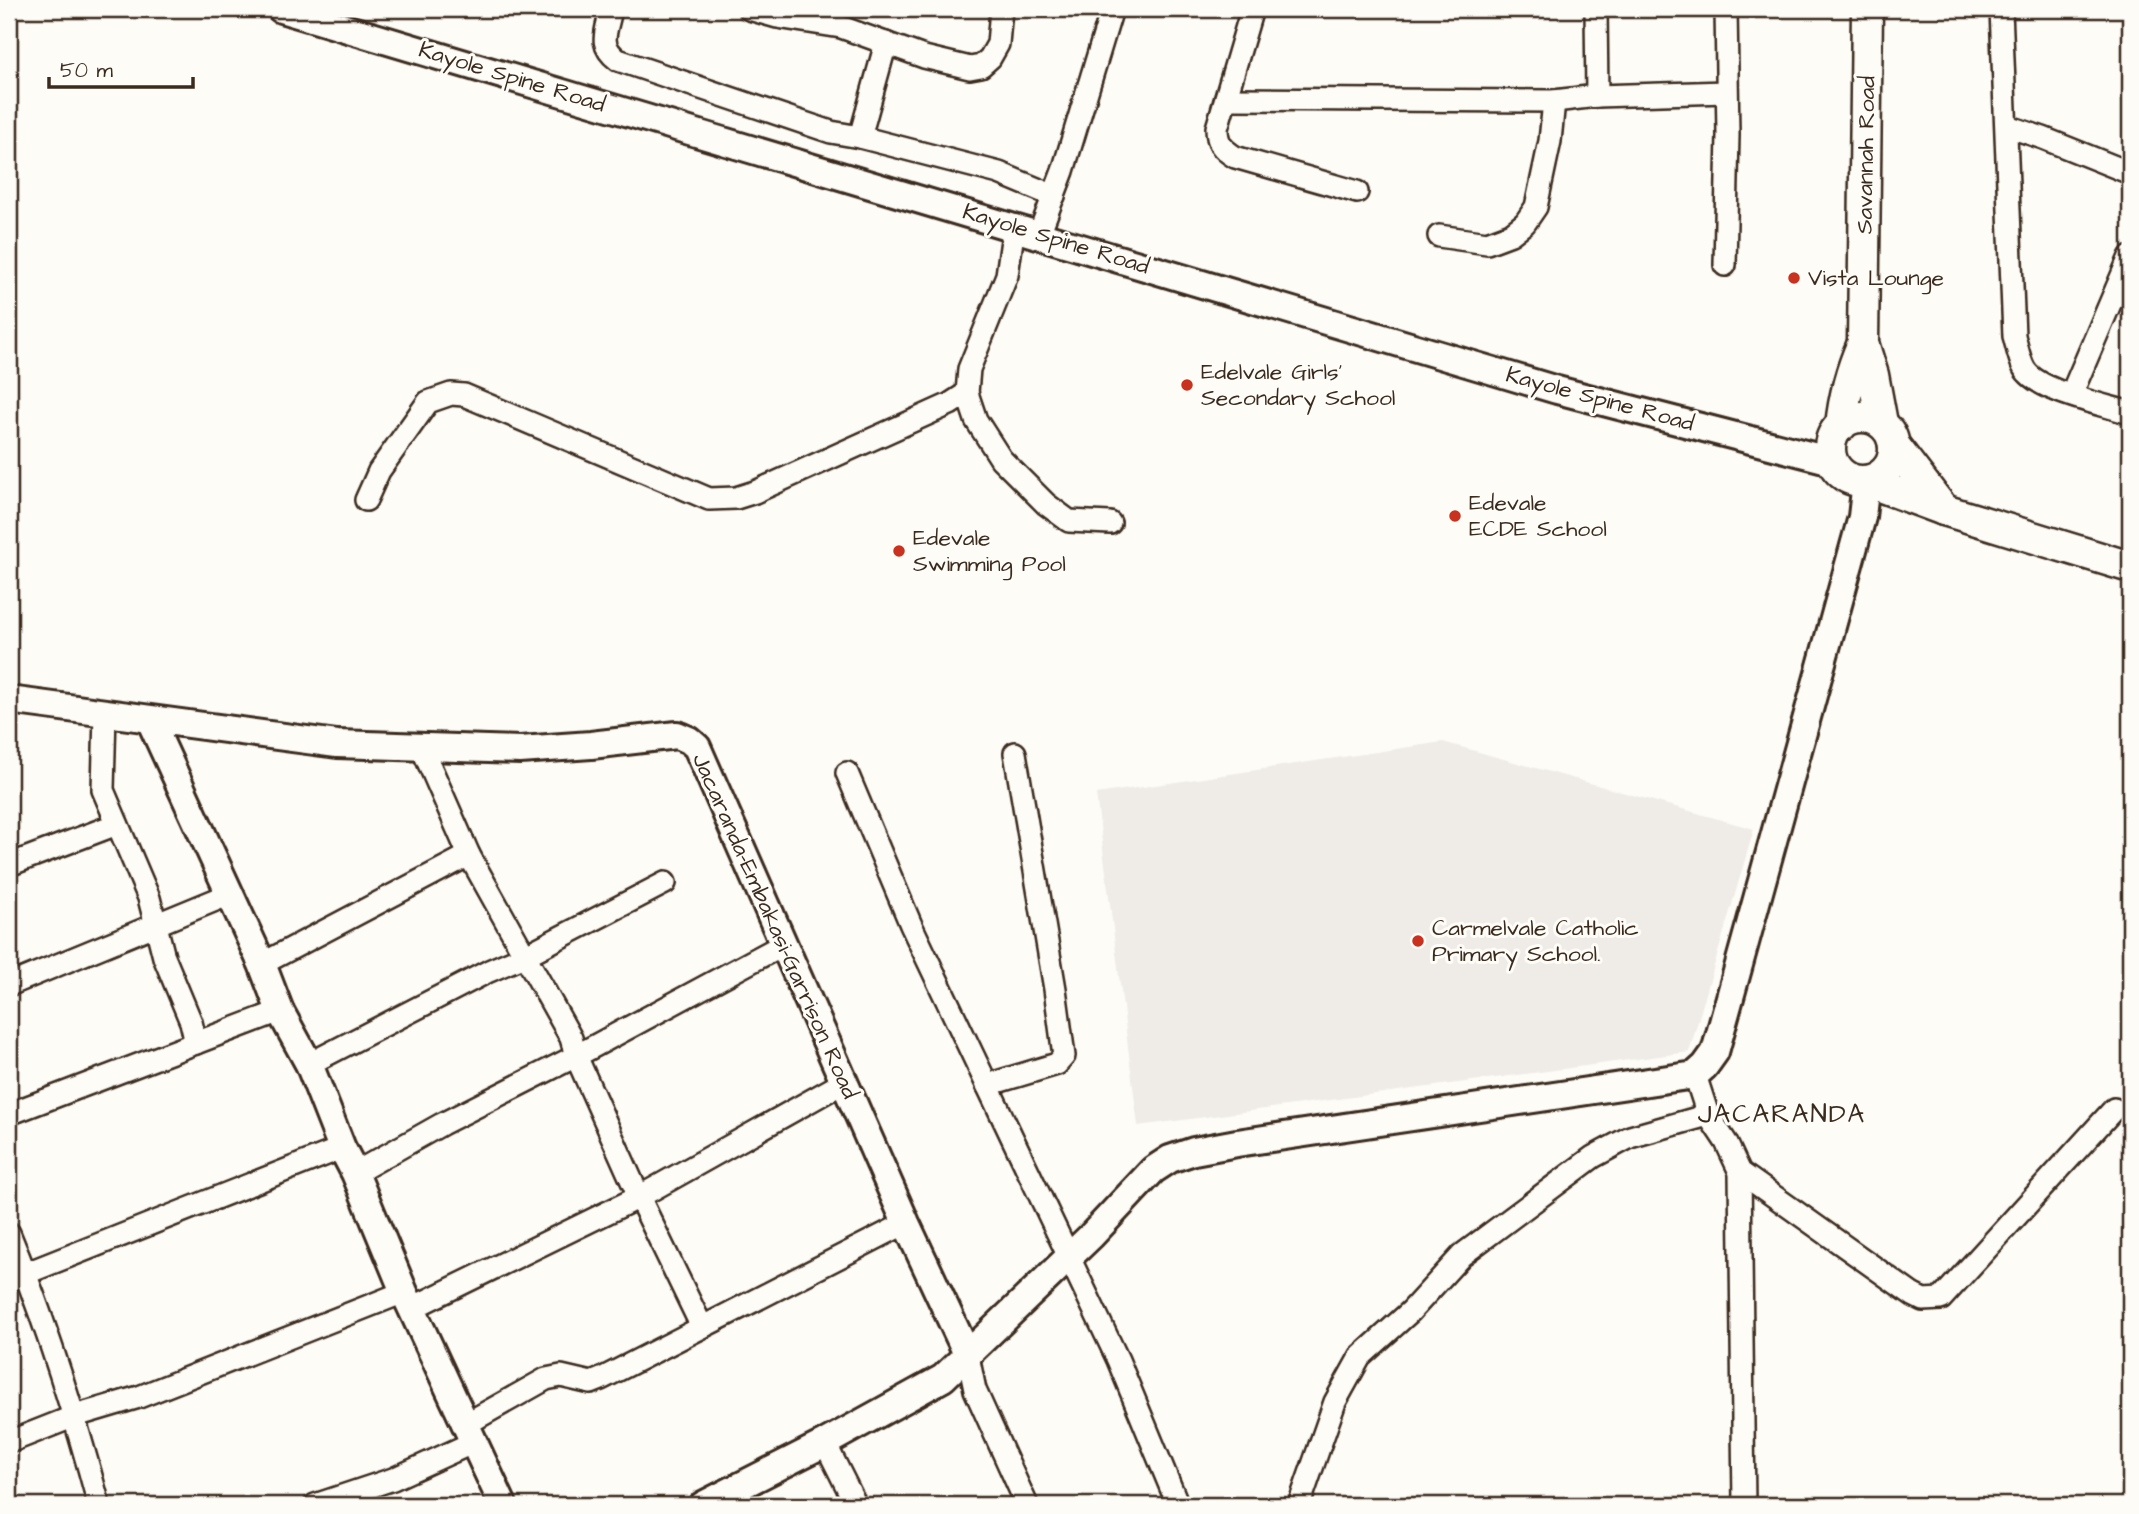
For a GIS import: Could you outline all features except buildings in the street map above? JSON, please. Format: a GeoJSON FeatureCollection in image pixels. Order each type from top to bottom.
{"type":"FeatureCollection","features":[{"type":"Feature","properties":{"kind":"main road","name":"Savannah Road"},"geometry":{"type":"LineString","coordinates":[[1867,9],[1863,343],[1888,434]]}},
{"type":"Feature","properties":{"kind":"main road","name":"Savannah Road"},"geometry":{"type":"LineString","coordinates":[[1841,426],[1844,397],[1863,343]]}},
{"type":"Feature","properties":{"kind":"main road"},"geometry":{"type":"LineString","coordinates":[[1944,509],[1888,434],[1870,418],[1857,417],[1841,426],[1831,441],[1832,461],[1846,477],[1866,481],[1944,509],[2130,567]]}},
{"type":"Feature","properties":{"kind":"main road"},"geometry":{"type":"LineString","coordinates":[[1866,481],[1876,478],[1890,465],[1888,434]]}},
{"type":"Feature","properties":{"kind":"street","name":"Kayole Spine Road"},"geometry":{"type":"LineString","coordinates":[[281,9],[1558,390],[1832,461]]}},
{"type":"Feature","properties":{"kind":"street"},"geometry":{"type":"LineString","coordinates":[[611,9],[604,42],[610,54],[618,60],[831,132],[999,173],[1054,196]]}},
{"type":"Feature","properties":{"kind":"street"},"geometry":{"type":"LineString","coordinates":[[749,9],[777,17],[844,18],[886,43],[970,68],[981,66],[990,58],[998,44],[1002,9]]}},
{"type":"Feature","properties":{"kind":"street"},"geometry":{"type":"LineString","coordinates":[[1039,234],[1083,108],[1112,9]]}},
{"type":"Feature","properties":{"kind":"street"},"geometry":{"type":"LineString","coordinates":[[1252,9],[1217,128],[1217,141],[1235,157],[1357,192]]}},
{"type":"Feature","properties":{"kind":"street"},"geometry":{"type":"LineString","coordinates":[[1596,9],[1597,96]]}},
{"type":"Feature","properties":{"kind":"street"},"geometry":{"type":"LineString","coordinates":[[1725,265],[1728,147],[1726,9]]}},
{"type":"Feature","properties":{"kind":"street"},"geometry":{"type":"LineString","coordinates":[[2001,9],[2014,336],[2024,369],[2033,379],[2050,389],[2130,414]]}},
{"type":"Feature","properties":{"kind":"street"},"geometry":{"type":"LineString","coordinates":[[860,137],[886,43]]}},
{"type":"Feature","properties":{"kind":"street"},"geometry":{"type":"LineString","coordinates":[[1227,99],[1554,101],[1597,96],[1726,92]]}},
{"type":"Feature","properties":{"kind":"street"},"geometry":{"type":"LineString","coordinates":[[1439,236],[1487,243],[1511,234],[1525,223],[1536,207],[1550,141],[1554,101]]}},
{"type":"Feature","properties":{"kind":"street"},"geometry":{"type":"LineString","coordinates":[[2007,126],[2130,173]]}},
{"type":"Feature","properties":{"kind":"street"},"geometry":{"type":"LineString","coordinates":[[1014,226],[1007,275],[969,369],[967,393],[976,420],[1001,460],[1046,504],[1069,521],[1110,523]]}},
{"type":"Feature","properties":{"kind":"street"},"geometry":{"type":"LineString","coordinates":[[2071,395],[2130,257]]}},
{"type":"Feature","properties":{"kind":"street"},"geometry":{"type":"LineString","coordinates":[[366,500],[379,471],[428,402],[451,394],[464,395],[504,411],[622,464],[709,499],[736,498],[755,492],[950,404],[967,393]]}},
{"type":"Feature","properties":{"kind":"street"},"geometry":{"type":"LineString","coordinates":[[704,1505],[943,1378],[1091,1236],[1153,1170],[1170,1159],[1195,1151],[1695,1075],[1715,1052],[1863,517],[1866,481]]}},
{"type":"Feature","properties":{"kind":"street","name":"Jacaranda-Embakasi-Garrison Road"},"geometry":{"type":"LineString","coordinates":[[9,700],[337,744],[520,750],[591,745],[662,735],[677,735],[689,740],[697,747],[906,1223],[968,1356]]}},
{"type":"Feature","properties":{"kind":"street"},"geometry":{"type":"LineString","coordinates":[[105,713],[103,790],[149,898],[164,957],[191,1022],[196,1043]]}},
{"type":"Feature","properties":{"kind":"street"},"geometry":{"type":"LineString","coordinates":[[150,720],[262,964],[280,1011],[309,1063],[342,1148],[408,1300],[503,1505]]}},
{"type":"Feature","properties":{"kind":"street"},"geometry":{"type":"LineString","coordinates":[[422,748],[469,855],[571,1038],[576,1056],[639,1197],[702,1327]]}},
{"type":"Feature","properties":{"kind":"street"},"geometry":{"type":"LineString","coordinates":[[987,1085],[1057,1064],[1064,1056],[1051,962],[1015,753]]}},
{"type":"Feature","properties":{"kind":"street"},"geometry":{"type":"LineString","coordinates":[[848,773],[912,925],[1118,1360],[1178,1505]]}},
{"type":"Feature","properties":{"kind":"street"},"geometry":{"type":"LineString","coordinates":[[9,865],[117,824]]}},
{"type":"Feature","properties":{"kind":"street"},"geometry":{"type":"LineString","coordinates":[[262,964],[469,855]]}},
{"type":"Feature","properties":{"kind":"street"},"geometry":{"type":"LineString","coordinates":[[309,1063],[664,883]]}},
{"type":"Feature","properties":{"kind":"street"},"geometry":{"type":"LineString","coordinates":[[9,985],[230,894]]}},
{"type":"Feature","properties":{"kind":"street"},"geometry":{"type":"LineString","coordinates":[[355,1173],[442,1124],[576,1056],[783,944]]}},
{"type":"Feature","properties":{"kind":"street"},"geometry":{"type":"LineString","coordinates":[[9,1114],[280,1011]]}},
{"type":"Feature","properties":{"kind":"street"},"geometry":{"type":"LineString","coordinates":[[1695,1075],[1708,1115],[1726,1142],[1740,1172],[1744,1505]]}},
{"type":"Feature","properties":{"kind":"street"},"geometry":{"type":"LineString","coordinates":[[9,1442],[75,1416],[139,1397],[408,1300],[639,1197],[844,1082]]}},
{"type":"Feature","properties":{"kind":"street"},"geometry":{"type":"LineString","coordinates":[[1740,1172],[1913,1295],[1923,1300],[1941,1299],[2114,1109]]}},
{"type":"Feature","properties":{"kind":"street"},"geometry":{"type":"LineString","coordinates":[[1299,1505],[1335,1402],[1360,1357],[1411,1311],[1462,1255],[1593,1157],[1630,1137],[1708,1115]]}},
{"type":"Feature","properties":{"kind":"street"},"geometry":{"type":"LineString","coordinates":[[17,1277],[342,1148]]}},
{"type":"Feature","properties":{"kind":"street"},"geometry":{"type":"LineString","coordinates":[[315,1505],[393,1479],[470,1433],[546,1379],[561,1376],[591,1383],[906,1223]]}},
{"type":"Feature","properties":{"kind":"street"},"geometry":{"type":"LineString","coordinates":[[9,1233],[17,1277],[75,1416],[99,1505]]}},
{"type":"Feature","properties":{"kind":"street"},"geometry":{"type":"LineString","coordinates":[[968,1356],[975,1390],[1027,1505]]}},
{"type":"Feature","properties":{"kind":"street"},"geometry":{"type":"LineString","coordinates":[[825,1443],[856,1505]]}},
{"type":"Feature","properties":{"kind":"shaded area","name":"Carmelvale Catholic Primary School."},"geometry":{"type":"Polygon","coordinates":[[[1443,742],[1754,829],[1689,1052],[1138,1126],[1096,794],[1443,742]]]}},
{"type":"Feature","properties":{"kind":"place","name":"Vista Lounge"},"geometry":{"type":"Point","coordinates":[1794,278]}},
{"type":"Feature","properties":{"kind":"place","name":"Edelvale Girls' Secondary School"},"geometry":{"type":"Point","coordinates":[1187,385]}},
{"type":"Feature","properties":{"kind":"place","name":"Edevale ECDE School"},"geometry":{"type":"Point","coordinates":[1455,516]}},
{"type":"Feature","properties":{"kind":"place","name":"Edevale Swimming Pool"},"geometry":{"type":"Point","coordinates":[899,551]}},
{"type":"Feature","properties":{"kind":"place","name":"Carmelvale Catholic Primary School."},"geometry":{"type":"Point","coordinates":[1418,941]}},
{"type":"Feature","properties":{"kind":"district","name":"JACARANDA"},"geometry":{"type":"Point","coordinates":[1782,1114]}}]}
